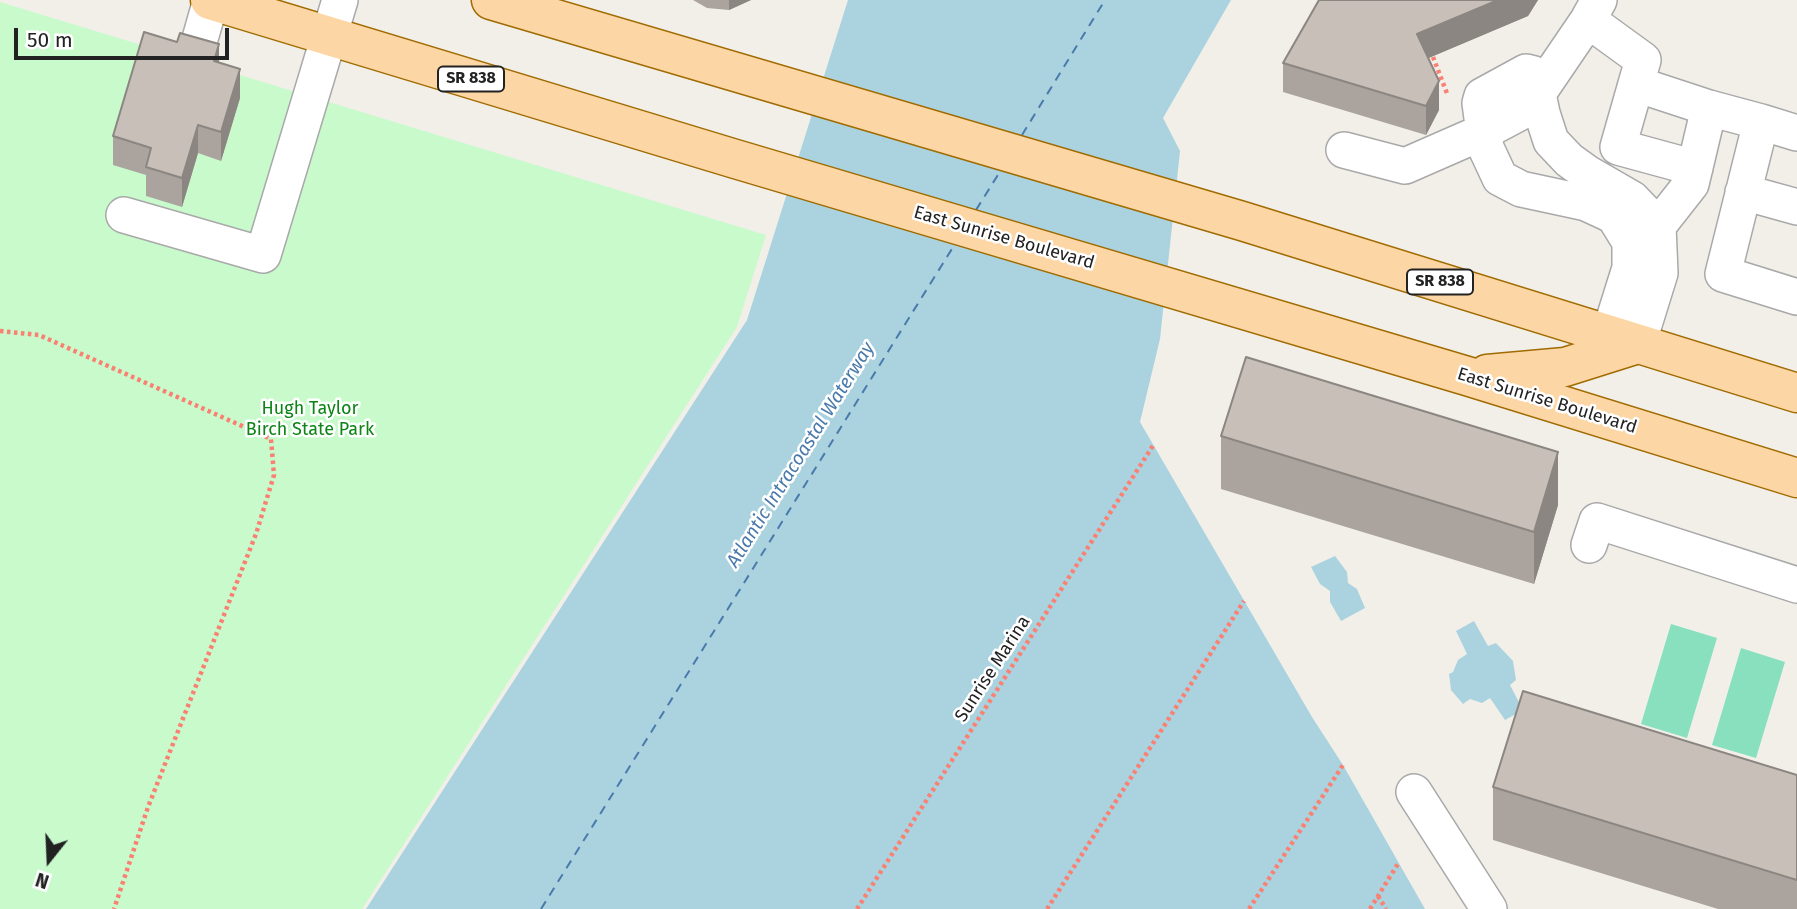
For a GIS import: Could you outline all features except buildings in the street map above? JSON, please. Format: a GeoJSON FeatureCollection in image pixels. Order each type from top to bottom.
{"type":"FeatureCollection","features":[{"type":"Feature","properties":{"kind":"main road","name":"East Sunrise Boulevard"},"geometry":{"type":"LineString","coordinates":[[211,0],[335,18],[732,158],[1467,376],[1797,478]]}},
{"type":"Feature","properties":{"kind":"main road","name":"SR 838"},"geometry":{"type":"LineString","coordinates":[[491,0],[1242,221],[1797,393]]}},
{"type":"Feature","properties":{"kind":"main road"},"geometry":{"type":"LineString","coordinates":[[1467,376],[1564,367],[1624,339]]}},
{"type":"Feature","properties":{"kind":"lane"},"geometry":{"type":"LineString","coordinates":[[194,60],[211,0]]}},
{"type":"Feature","properties":{"kind":"lane"},"geometry":{"type":"LineString","coordinates":[[1344,150],[1405,166],[1485,131],[1518,113],[1539,92],[1593,10],[1643,60],[1618,147]]}},
{"type":"Feature","properties":{"kind":"lane"},"geometry":{"type":"LineString","coordinates":[[124,215],[263,255],[335,18]]}},
{"type":"Feature","properties":{"kind":"lane"},"geometry":{"type":"LineString","coordinates":[[1636,84],[1797,133]]}},
{"type":"Feature","properties":{"kind":"lane"},"geometry":{"type":"LineString","coordinates":[[1539,92],[1551,141],[1569,160],[1587,173],[1632,198],[1660,273],[1624,339]]}},
{"type":"Feature","properties":{"kind":"lane"},"geometry":{"type":"LineString","coordinates":[[1644,234],[1691,184],[1709,108]]}},
{"type":"Feature","properties":{"kind":"lane"},"geometry":{"type":"LineString","coordinates":[[1761,122],[1723,274],[1797,297]]}},
{"type":"Feature","properties":{"kind":"lane"},"geometry":{"type":"LineString","coordinates":[[1485,131],[1486,148],[1500,178],[1521,189],[1586,203],[1644,234]]}},
{"type":"Feature","properties":{"kind":"lane"},"geometry":{"type":"LineString","coordinates":[[1569,160],[1585,148],[1618,147],[1695,168]]}},
{"type":"Feature","properties":{"kind":"lane"},"geometry":{"type":"LineString","coordinates":[[1744,192],[1797,207]]}},
{"type":"Feature","properties":{"kind":"lane"},"geometry":{"type":"LineString","coordinates":[[1589,545],[1597,521],[1797,585]]}},
{"type":"Feature","properties":{"kind":"lane"},"geometry":{"type":"LineString","coordinates":[[1414,792],[1489,909]]}},
{"type":"Feature","properties":{"kind":"path"},"geometry":{"type":"LineString","coordinates":[[0,331],[39,335],[271,439],[274,475],[256,534],[148,807],[114,909]]}},
{"type":"Feature","properties":{"kind":"path","name":"Sunrise Marina"},"geometry":{"type":"LineString","coordinates":[[857,909],[1154,444]]}},
{"type":"Feature","properties":{"kind":"path"},"geometry":{"type":"LineString","coordinates":[[1047,909],[1244,601]]}},
{"type":"Feature","properties":{"kind":"path"},"geometry":{"type":"LineString","coordinates":[[1249,909],[1343,765]]}},
{"type":"Feature","properties":{"kind":"path"},"geometry":{"type":"LineString","coordinates":[[1370,909],[1399,862]]}},
{"type":"Feature","properties":{"kind":"path"},"geometry":{"type":"LineString","coordinates":[[1378,896],[1386,909]]}},
{"type":"Feature","properties":{"kind":"green space","name":"Hugh Taylor Birch State Park"},"geometry":{"type":"Polygon","coordinates":[[[0,2],[766,235],[737,327],[362,909],[0,909],[0,2]]]}},
{"type":"Feature","properties":{"kind":"green space"},"geometry":{"type":"Polygon","coordinates":[[[1671,624],[1717,638],[1687,738],[1641,724],[1671,624]]]}},
{"type":"Feature","properties":{"kind":"green space"},"geometry":{"type":"Polygon","coordinates":[[[1741,648],[1785,662],[1756,758],[1712,745],[1741,648]]]}},
{"type":"Feature","properties":{"kind":"water","name":"Atlantic Intracoastal Waterway"},"geometry":{"type":"Polygon","coordinates":[[[848,0],[1231,0],[1163,118],[1180,151],[1160,339],[1140,422],[1425,909],[366,909],[747,320],[848,0]]]}},
{"type":"Feature","properties":{"kind":"water"},"geometry":{"type":"Polygon","coordinates":[[[1335,556],[1347,572],[1348,583],[1357,589],[1365,608],[1341,621],[1330,602],[1330,591],[1320,584],[1311,567],[1335,556]]]}},
{"type":"Feature","properties":{"kind":"water"},"geometry":{"type":"Polygon","coordinates":[[[1474,621],[1488,646],[1496,643],[1513,661],[1516,680],[1510,685],[1523,710],[1505,720],[1490,698],[1482,703],[1470,699],[1463,704],[1451,690],[1449,674],[1453,672],[1458,660],[1467,654],[1456,631],[1474,621]]]}},
{"type":"Feature","properties":{"kind":"ferry route"},"geometry":{"type":"LineString","coordinates":[[1022,135],[1105,0]]}},
{"type":"Feature","properties":{"kind":"ferry route"},"geometry":{"type":"LineString","coordinates":[[976,210],[1001,170]]}},
{"type":"Feature","properties":{"kind":"ferry route"},"geometry":{"type":"LineString","coordinates":[[541,909],[955,244]]}}]}
